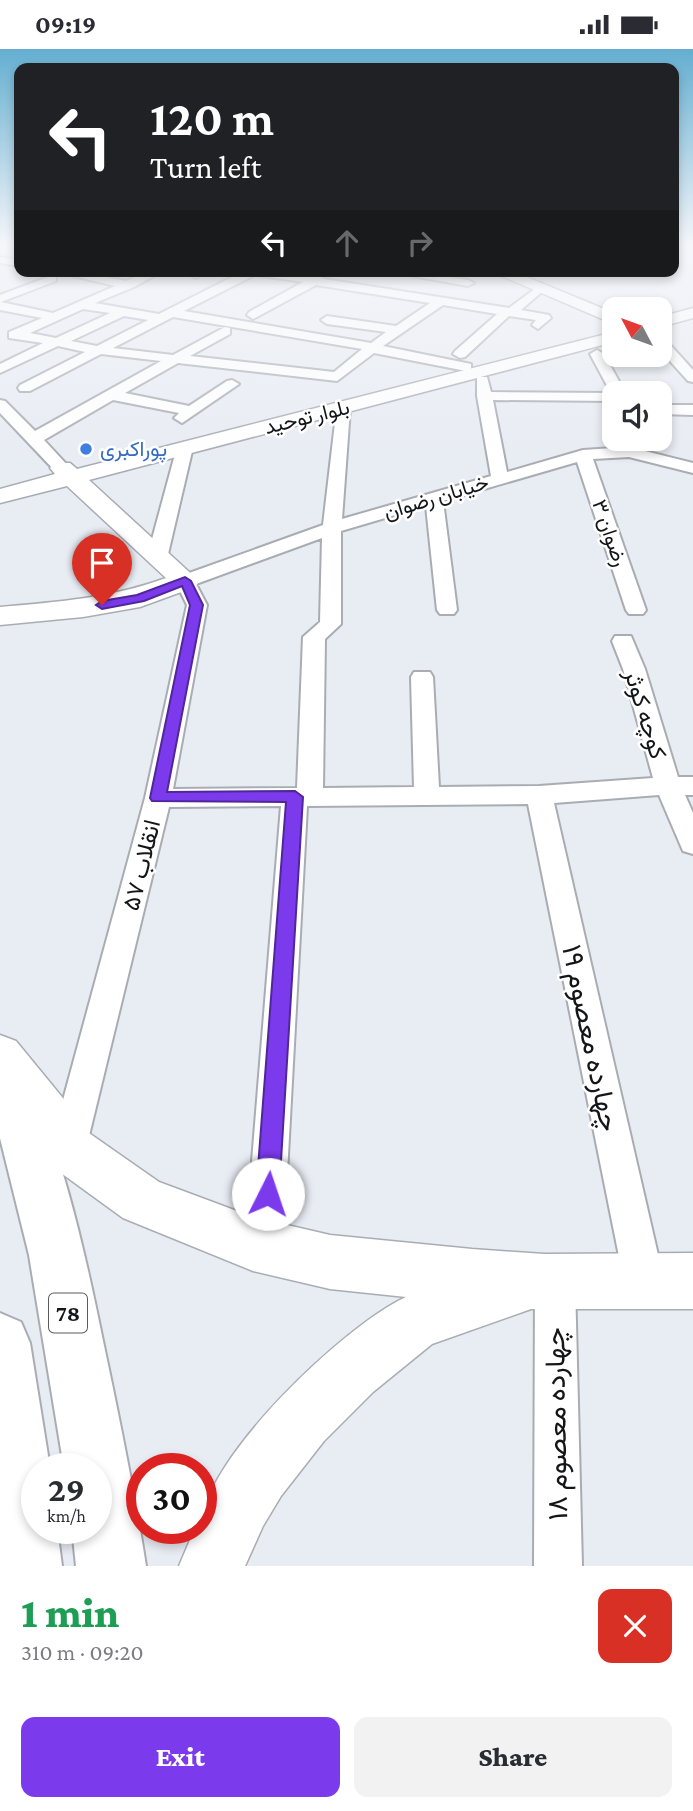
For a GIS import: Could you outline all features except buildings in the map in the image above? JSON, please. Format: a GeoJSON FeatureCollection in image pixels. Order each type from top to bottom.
{"type":"FeatureCollection","features":[{"type":"Feature","properties":{"kind":"main road","name":"78"},"geometry":{"type":"LineString","coordinates":[[0,1066],[29,1146],[57,1255],[100,1485],[111,1566]]}},
{"type":"Feature","properties":{"kind":"main road"},"geometry":{"type":"LineString","coordinates":[[0,1343],[5,1404],[27,1566]]}},
{"type":"Feature","properties":{"kind":"street"},"geometry":{"type":"LineString","coordinates":[[49,316],[55,317]]}},
{"type":"Feature","properties":{"kind":"street"},"geometry":{"type":"LineString","coordinates":[[0,341],[58,316]]}},
{"type":"Feature","properties":{"kind":"street"},"geometry":{"type":"LineString","coordinates":[[0,369],[114,316]]}},
{"type":"Feature","properties":{"kind":"street"},"geometry":{"type":"LineString","coordinates":[[24,389],[165,316],[469,364]]}},
{"type":"Feature","properties":{"kind":"street"},"geometry":{"type":"LineString","coordinates":[[315,328],[334,316]]}},
{"type":"Feature","properties":{"kind":"street"},"geometry":{"type":"LineString","coordinates":[[16,334],[97,350],[337,377],[372,347],[418,316]]}},
{"type":"Feature","properties":{"kind":"street"},"geometry":{"type":"LineString","coordinates":[[469,364],[506,316]]}},
{"type":"Feature","properties":{"kind":"street"},"geometry":{"type":"LineString","coordinates":[[532,316],[545,318],[538,325]]}},
{"type":"Feature","properties":{"kind":"street"},"geometry":{"type":"LineString","coordinates":[[580,316],[602,331]]}},
{"type":"Feature","properties":{"kind":"street"},"geometry":{"type":"LineString","coordinates":[[327,320],[398,330]]}},
{"type":"Feature","properties":{"kind":"street"},"geometry":{"type":"LineString","coordinates":[[35,438],[225,331]]}},
{"type":"Feature","properties":{"kind":"street","name":"بلوار توحید"},"geometry":{"type":"LineString","coordinates":[[0,496],[68,473],[469,364],[602,336]]}},
{"type":"Feature","properties":{"kind":"street"},"geometry":{"type":"LineString","coordinates":[[254,368],[281,350]]}},
{"type":"Feature","properties":{"kind":"street"},"geometry":{"type":"LineString","coordinates":[[672,354],[690,372]]}},
{"type":"Feature","properties":{"kind":"street"},"geometry":{"type":"LineString","coordinates":[[469,364],[484,396],[500,478]]}},
{"type":"Feature","properties":{"kind":"street","name":"بلوار توحید"},"geometry":{"type":"LineString","coordinates":[[0,483],[68,473],[342,409],[469,364]]}},
{"type":"Feature","properties":{"kind":"street"},"geometry":{"type":"LineString","coordinates":[[274,388],[298,373]]}},
{"type":"Feature","properties":{"kind":"street"},"geometry":{"type":"LineString","coordinates":[[111,395],[186,414],[232,384]]}},
{"type":"Feature","properties":{"kind":"street"},"geometry":{"type":"LineString","coordinates":[[484,396],[602,397]]}},
{"type":"Feature","properties":{"kind":"street"},"geometry":{"type":"LineString","coordinates":[[0,404],[68,473],[185,581],[140,599],[0,616]]}},
{"type":"Feature","properties":{"kind":"street"},"geometry":{"type":"LineString","coordinates":[[264,1247],[314,637],[330,624],[332,528],[342,409]]}},
{"type":"Feature","properties":{"kind":"street"},"geometry":{"type":"LineString","coordinates":[[672,409],[693,409]]}},
{"type":"Feature","properties":{"kind":"street"},"geometry":{"type":"LineString","coordinates":[[0,428],[16,420]]}},
{"type":"Feature","properties":{"kind":"street"},"geometry":{"type":"LineString","coordinates":[[158,554],[185,447]]}},
{"type":"Feature","properties":{"kind":"street","name":"خیابان رضوان"},"geometry":{"type":"LineString","coordinates":[[185,581],[332,528],[602,451]]}},
{"type":"Feature","properties":{"kind":"street","name":"خیابان رضوان"},"geometry":{"type":"LineString","coordinates":[[646,451],[693,468]]}},
{"type":"Feature","properties":{"kind":"street","name":"رضوان ۳"},"geometry":{"type":"LineString","coordinates":[[583,455],[636,610]]}},
{"type":"Feature","properties":{"kind":"street"},"geometry":{"type":"LineString","coordinates":[[434,497],[447,610]]}},
{"type":"Feature","properties":{"kind":"street","name":"انقلاب ۵۷"},"geometry":{"type":"LineString","coordinates":[[68,1148],[158,798],[197,605],[185,581]]}},
{"type":"Feature","properties":{"kind":"street","name":"کوچه کوثر"},"geometry":{"type":"LineString","coordinates":[[623,641],[680,786],[693,844]]}},
{"type":"Feature","properties":{"kind":"street"},"geometry":{"type":"LineString","coordinates":[[422,677],[427,796]]}},
{"type":"Feature","properties":{"kind":"street"},"geometry":{"type":"LineString","coordinates":[[158,798],[539,795],[680,786]]}},
{"type":"Feature","properties":{"kind":"street","name":"چهارده معصوم ۱۹"},"geometry":{"type":"LineString","coordinates":[[539,795],[668,1281]]}},
{"type":"Feature","properties":{"kind":"street"},"geometry":{"type":"LineString","coordinates":[[0,1055],[54,1124],[68,1148],[141,1200],[192,1223],[264,1247],[330,1262],[549,1282],[668,1281]]}},
{"type":"Feature","properties":{"kind":"street"},"geometry":{"type":"LineString","coordinates":[[212,1566],[250,1487],[298,1424],[346,1374],[411,1325],[477,1297],[549,1282]]}},
{"type":"Feature","properties":{"kind":"street","name":"چهارده معصوم ۱۸"},"geometry":{"type":"LineString","coordinates":[[549,1282],[558,1566]]}},
{"type":"Feature","properties":{"kind":"place","name":"پوراکبری"},"geometry":{"type":"Point","coordinates":[86,449]}},
{"type":"Feature","properties":{"kind":"route"},"geometry":{"type":"LineString","coordinates":[[102,605],[140,599],[185,581],[197,605],[158,798],[295,797],[268,1194]]}}]}
